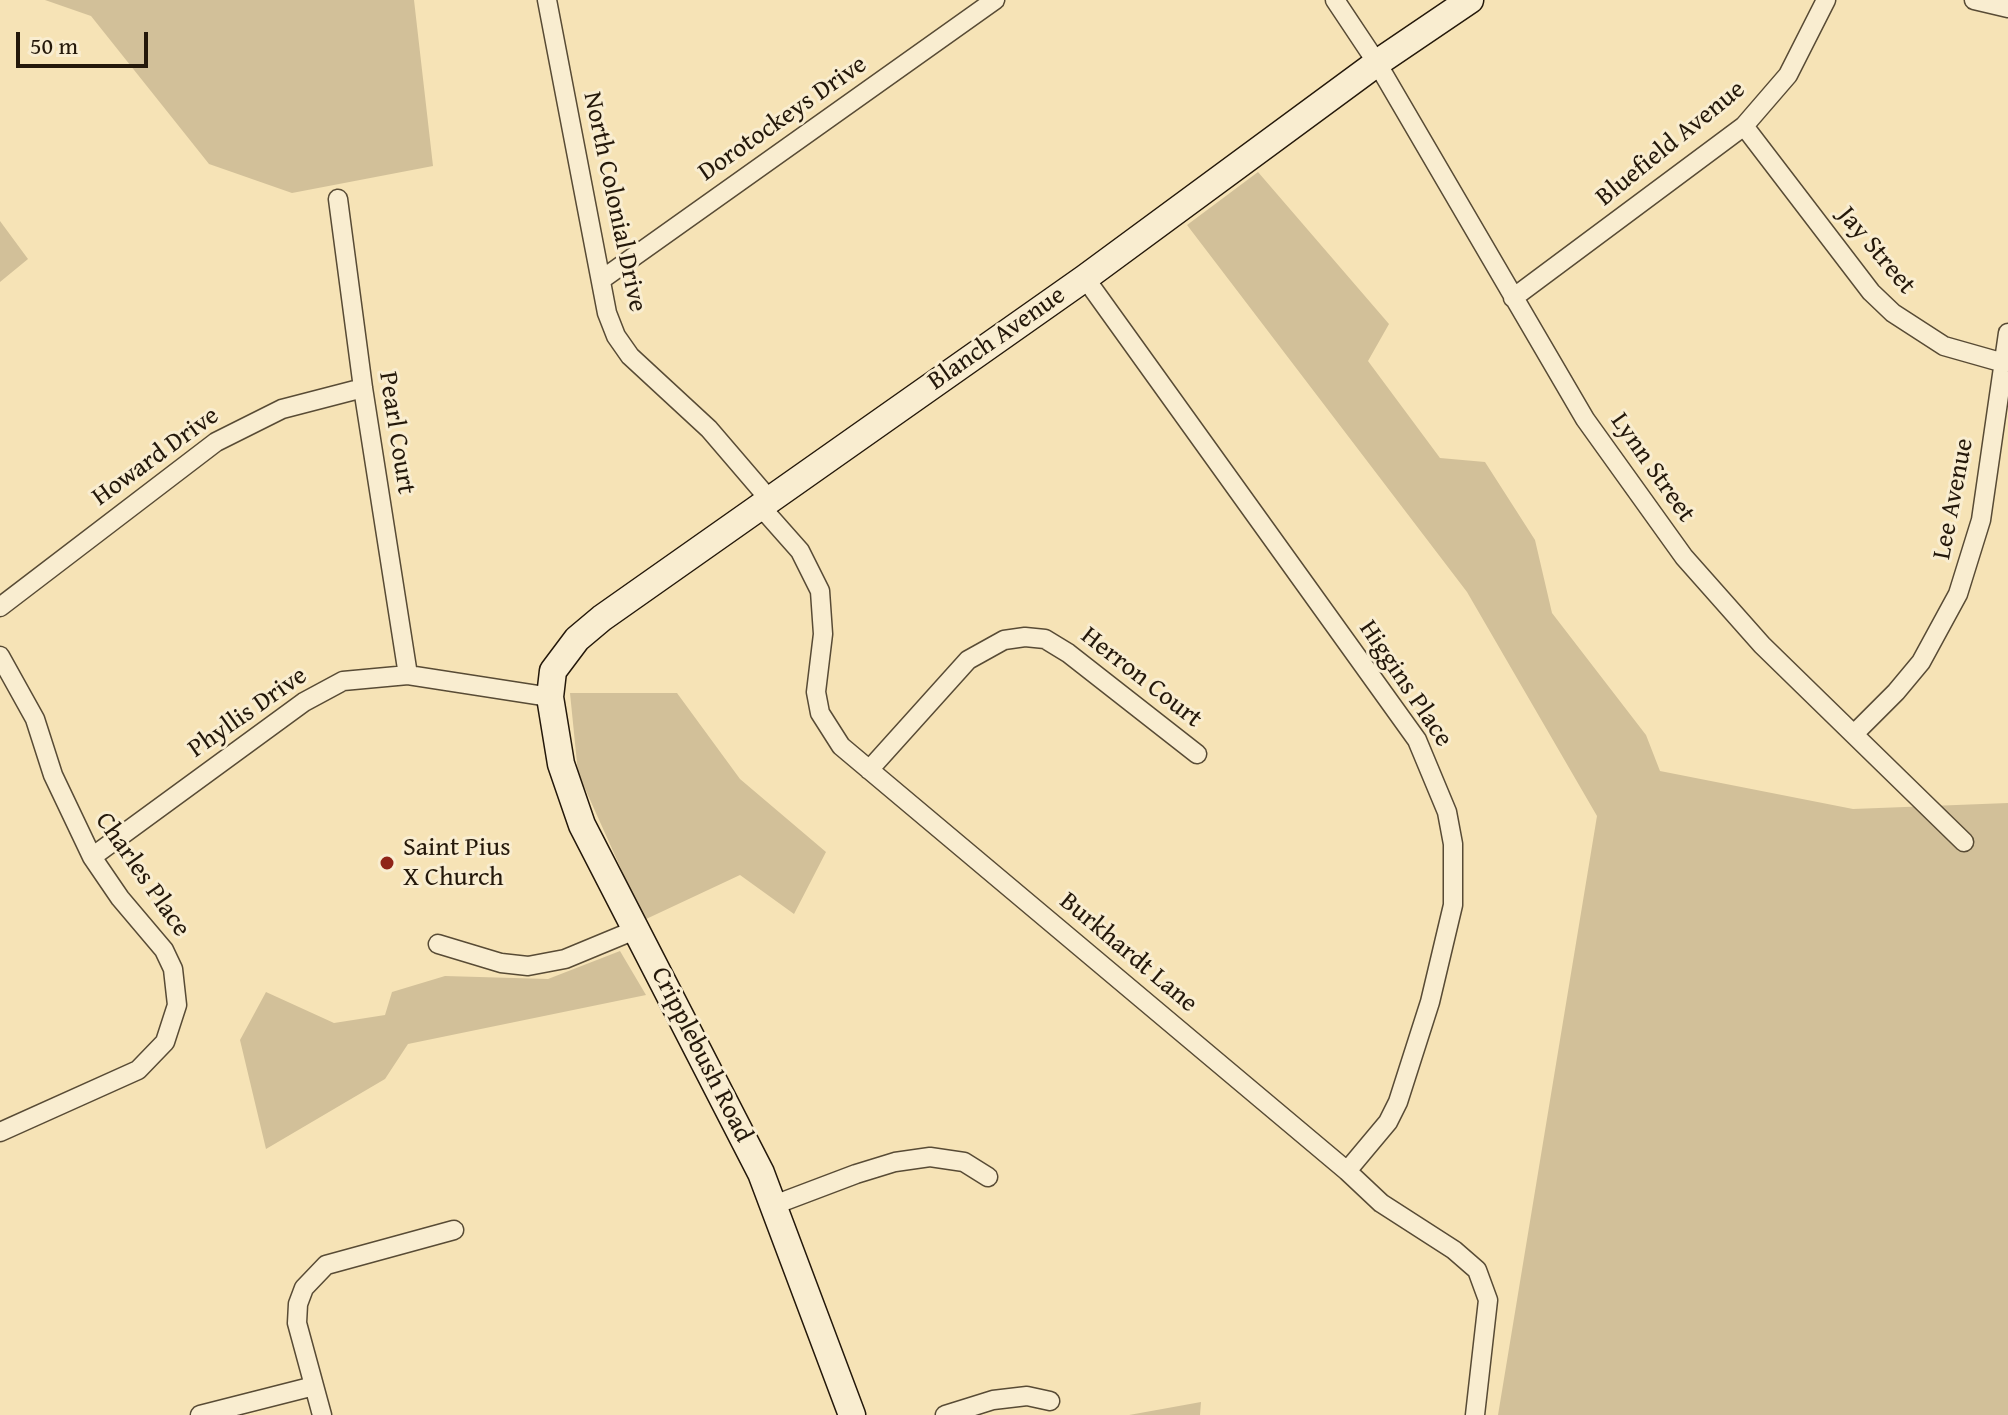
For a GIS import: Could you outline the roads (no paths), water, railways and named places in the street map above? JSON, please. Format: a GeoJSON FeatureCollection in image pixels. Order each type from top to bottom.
{"type":"FeatureCollection","features":[{"type":"Feature","properties":{"kind":"main road","name":"Blanch Avenue"},"geometry":{"type":"LineString","coordinates":[[550,697],[553,671],[577,639],[1085,278],[1377,63],[1470,0]]}},
{"type":"Feature","properties":{"kind":"main road","name":"Cripplebush Road"},"geometry":{"type":"LineString","coordinates":[[550,697],[561,764],[570,794],[635,930],[700,1050],[761,1173],[852,1415]]}},
{"type":"Feature","properties":{"kind":"street","name":"North Colonial Drive"},"geometry":{"type":"LineString","coordinates":[[547,0],[607,313],[630,356],[709,429],[765,503]]}},
{"type":"Feature","properties":{"kind":"street","name":"Dorotockeys Drive"},"geometry":{"type":"LineString","coordinates":[[601,280],[995,0]]}},
{"type":"Feature","properties":{"kind":"street"},"geometry":{"type":"LineString","coordinates":[[1335,0],[1377,63]]}},
{"type":"Feature","properties":{"kind":"street","name":"Bluefield Avenue"},"geometry":{"type":"LineString","coordinates":[[1513,298],[1744,126],[1788,75],[1826,0]]}},
{"type":"Feature","properties":{"kind":"street"},"geometry":{"type":"LineString","coordinates":[[1974,0],[2008,8]]}},
{"type":"Feature","properties":{"kind":"street","name":"Lynn Street"},"geometry":{"type":"LineString","coordinates":[[1377,63],[1585,419],[1684,557],[1762,645],[1964,842]]}},
{"type":"Feature","properties":{"kind":"street","name":"Jay Street"},"geometry":{"type":"LineString","coordinates":[[1744,126],[1871,292],[1893,313],[1944,346],[2004,363]]}},
{"type":"Feature","properties":{"kind":"street","name":"Pearl Court"},"geometry":{"type":"LineString","coordinates":[[338,199],[363,388],[408,675]]}},
{"type":"Feature","properties":{"kind":"street","name":"Higgins Place"},"geometry":{"type":"LineString","coordinates":[[1085,278],[1417,740],[1447,812],[1453,844],[1453,905],[1430,1002],[1398,1102],[1388,1122],[1347,1171]]}},
{"type":"Feature","properties":{"kind":"street","name":"Lee Avenue"},"geometry":{"type":"LineString","coordinates":[[1854,734],[1921,662],[1958,594],[1981,520],[2008,333]]}},
{"type":"Feature","properties":{"kind":"street","name":"Howard Drive"},"geometry":{"type":"LineString","coordinates":[[0,607],[216,442],[282,409],[363,388]]}},
{"type":"Feature","properties":{"kind":"street","name":"Burkhardt Lane"},"geometry":{"type":"LineString","coordinates":[[765,503],[812,571],[823,611],[816,672],[820,713],[841,746],[1347,1171],[1381,1203],[1467,1258],[1477,1270],[1488,1300],[1475,1415]]}},
{"type":"Feature","properties":{"kind":"street","name":"Herron Court"},"geometry":{"type":"LineString","coordinates":[[869,770],[968,660],[1004,640],[1025,637],[1045,639],[1068,653],[1197,754]]}},
{"type":"Feature","properties":{"kind":"street","name":"Charles Place"},"geometry":{"type":"LineString","coordinates":[[0,656],[35,719],[53,775],[92,857],[120,898],[164,950],[177,985],[173,1026],[152,1059],[138,1070],[0,1132]]}},
{"type":"Feature","properties":{"kind":"street","name":"Phyllis Drive"},"geometry":{"type":"LineString","coordinates":[[92,857],[304,702],[343,681],[408,675],[550,697]]}},
{"type":"Feature","properties":{"kind":"street"},"geometry":{"type":"LineString","coordinates":[[438,944],[501,963],[528,966],[565,959],[635,930]]}},
{"type":"Feature","properties":{"kind":"street"},"geometry":{"type":"LineString","coordinates":[[774,1205],[856,1174],[895,1162],[930,1157],[964,1162],[988,1177]]}},
{"type":"Feature","properties":{"kind":"street"},"geometry":{"type":"LineString","coordinates":[[322,1415],[297,1323],[298,1304],[313,1275],[342,1260],[454,1230]]}},
{"type":"Feature","properties":{"kind":"street"},"geometry":{"type":"LineString","coordinates":[[200,1415],[314,1386]]}},
{"type":"Feature","properties":{"kind":"street"},"geometry":{"type":"LineString","coordinates":[[945,1415],[993,1400],[1027,1396],[1050,1401]]}},
{"type":"Feature","properties":{"kind":"place","name":"Saint Pius X Church"},"geometry":{"type":"Point","coordinates":[387,863]}}]}
